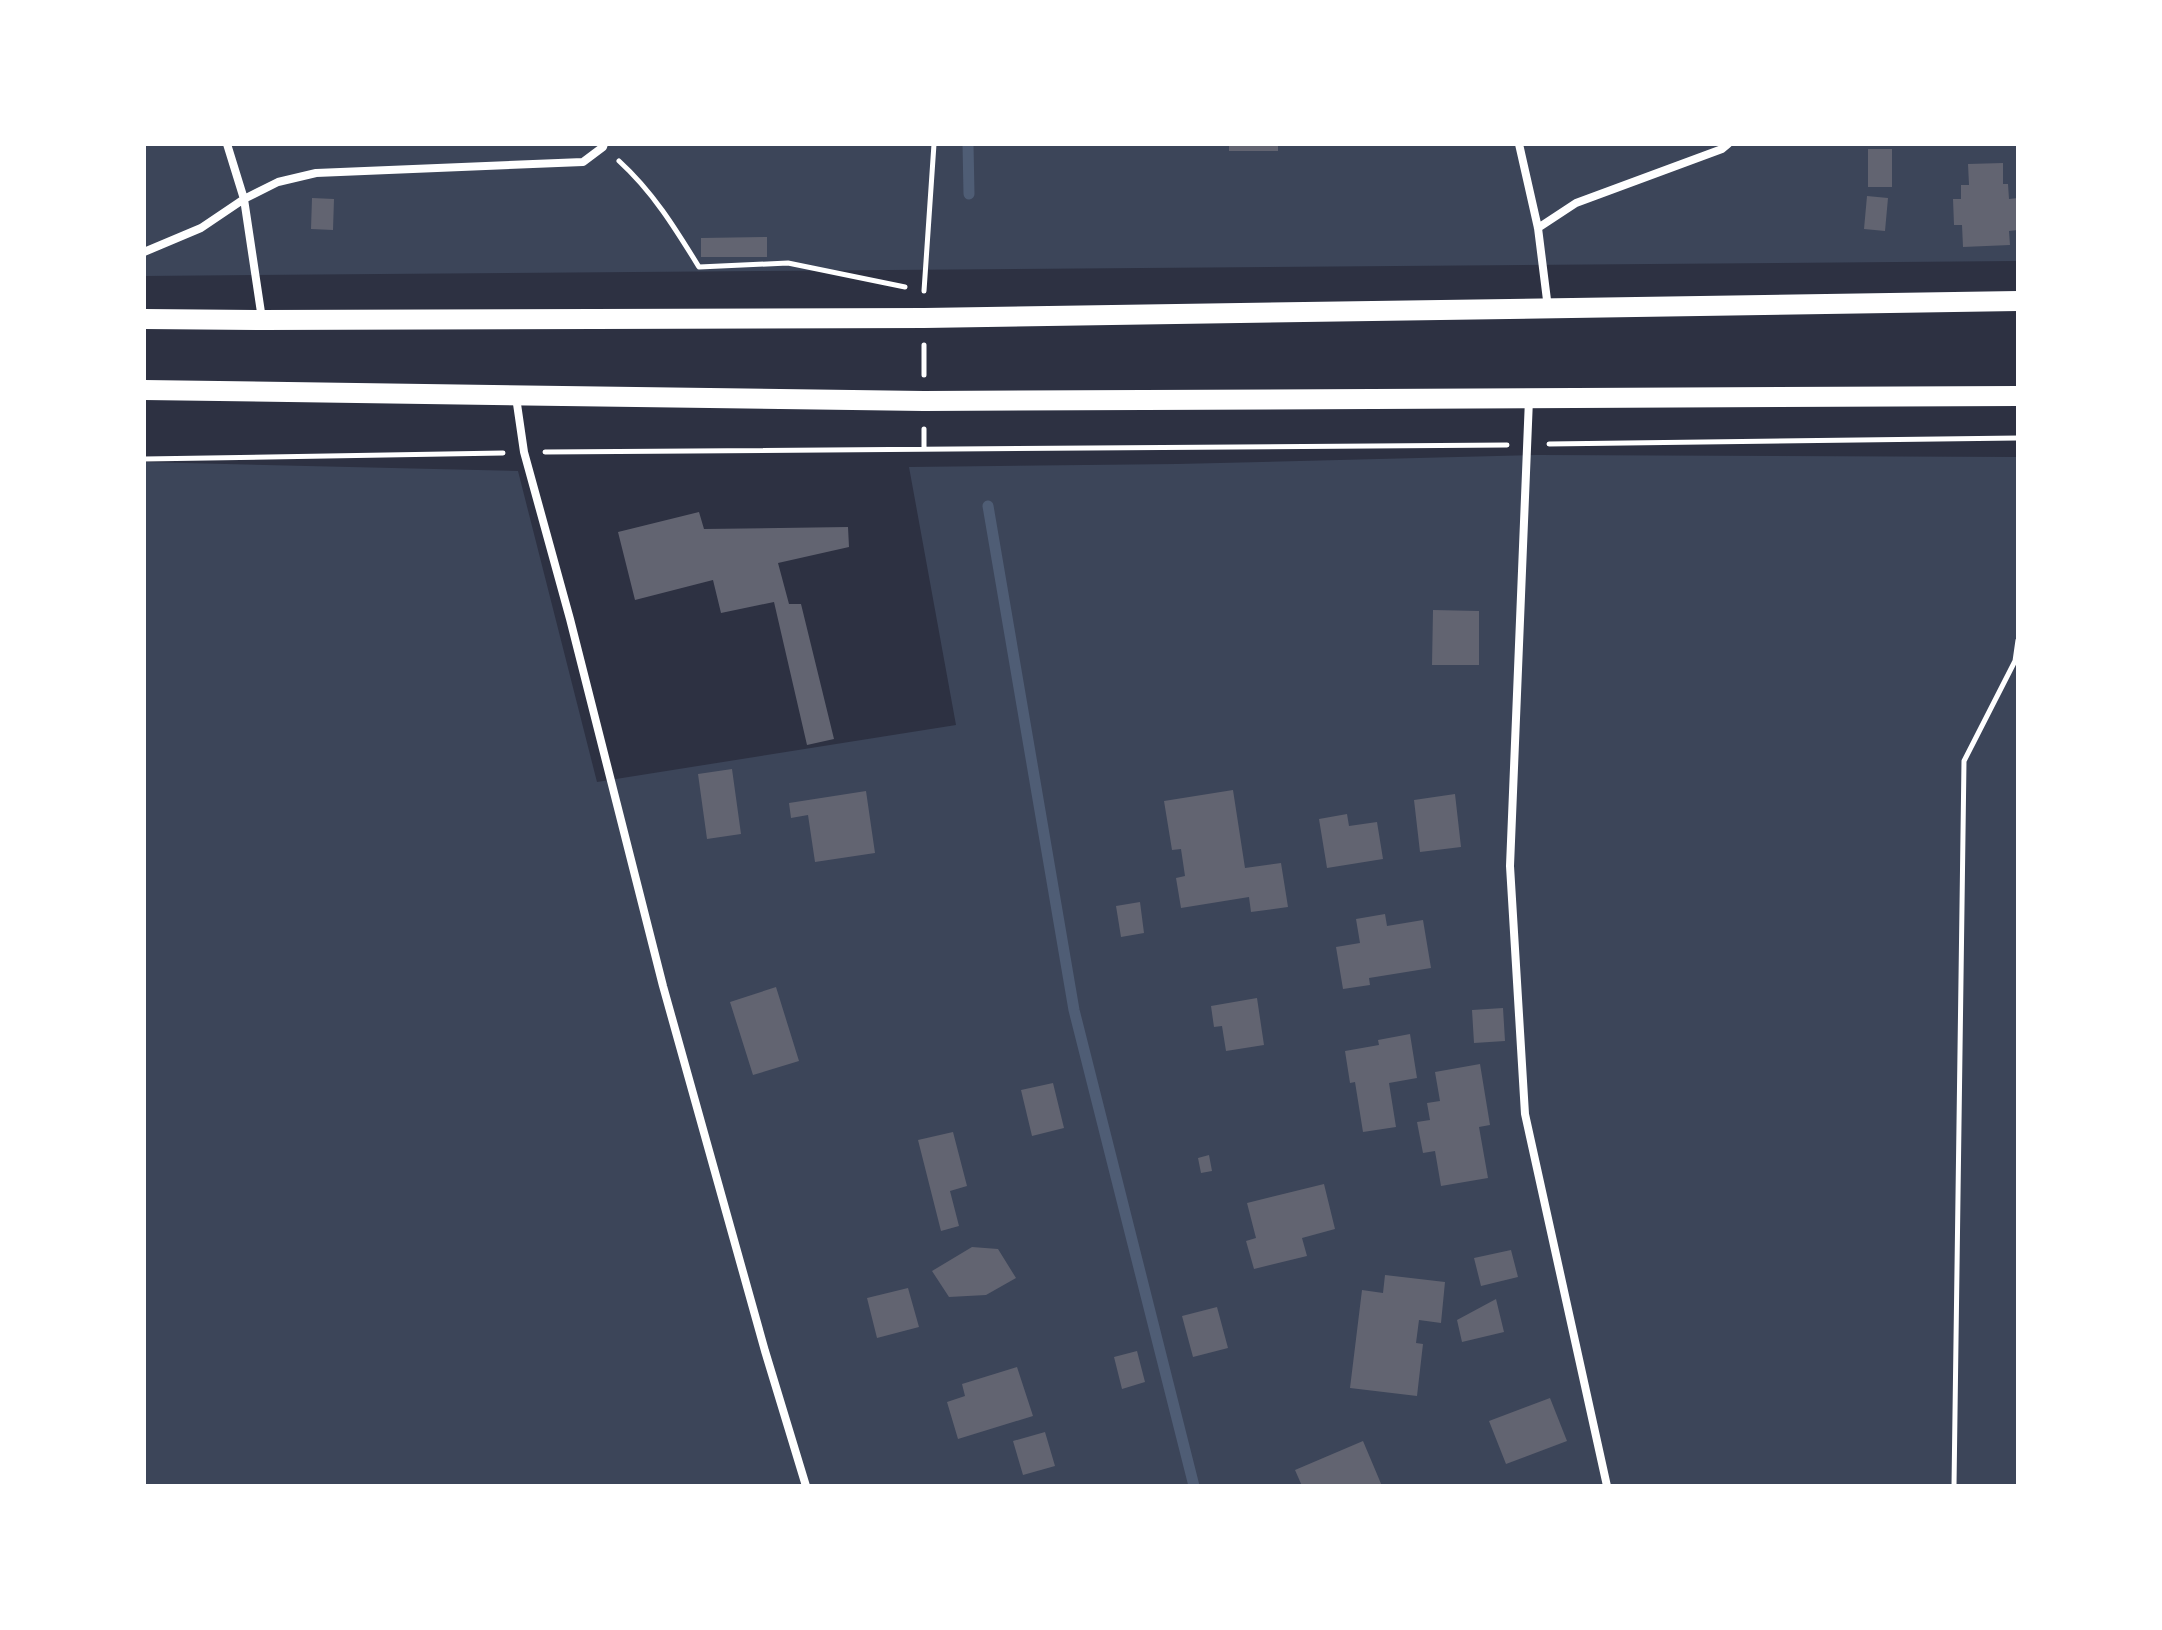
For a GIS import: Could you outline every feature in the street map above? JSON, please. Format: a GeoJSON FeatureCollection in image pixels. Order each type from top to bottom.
{"type":"FeatureCollection","features":[{"type":"Feature","properties":{"kind":"main road"},"geometry":{"type":"LineString","coordinates":[[144,319],[924,318],[2018,301]]}},
{"type":"Feature","properties":{"kind":"main road"},"geometry":{"type":"LineString","coordinates":[[144,390],[924,401],[2018,396]]}},
{"type":"Feature","properties":{"kind":"street"},"geometry":{"type":"LineString","coordinates":[[227,144],[244,199],[262,320]]}},
{"type":"Feature","properties":{"kind":"street"},"geometry":{"type":"LineString","coordinates":[[1519,144],[1538,228],[1548,308]]}},
{"type":"Feature","properties":{"kind":"street"},"geometry":{"type":"LineString","coordinates":[[1538,228],[1576,203],[1722,149],[1728,144]]}},
{"type":"Feature","properties":{"kind":"street"},"geometry":{"type":"LineString","coordinates":[[144,252],[201,228],[244,199],[278,182],[316,173],[583,162],[604,145]]}},
{"type":"Feature","properties":{"kind":"street"},"geometry":{"type":"LineString","coordinates":[[516,396],[524,452],[570,619],[663,986],[760,1336],[806,1486]]}},
{"type":"Feature","properties":{"kind":"street"},"geometry":{"type":"LineString","coordinates":[[1529,399],[1510,866],[1525,1114],[1607,1486]]}},
{"type":"Feature","properties":{"kind":"path"},"geometry":{"type":"LineString","coordinates":[[924,448],[924,291],[934,144]]}},
{"type":"Feature","properties":{"kind":"path"},"geometry":{"type":"LineString","coordinates":[[604,145],[639,179],[664,210],[699,267],[788,263],[924,291]]}},
{"type":"Feature","properties":{"kind":"path"},"geometry":{"type":"LineString","coordinates":[[144,459],[524,452],[2018,438]]}},
{"type":"Feature","properties":{"kind":"path"},"geometry":{"type":"LineString","coordinates":[[1954,1486],[1964,761],[2015,661],[2018,640]]}},
{"type":"Feature","properties":{"kind":"shaded area"},"geometry":{"type":"Polygon","coordinates":[[[144,144],[2018,144],[2018,261],[144,276],[144,144]]]}},
{"type":"Feature","properties":{"kind":"shaded area"},"geometry":{"type":"Polygon","coordinates":[[[1537,455],[2018,457],[2018,1486],[144,1486],[144,462],[518,471],[597,782],[956,725],[909,467],[1537,455]]]}},
{"type":"Feature","properties":{"kind":"building"},"geometry":{"type":"Polygon","coordinates":[[[1229,144],[1278,144],[1278,151],[1229,151],[1229,144]]]}},
{"type":"Feature","properties":{"kind":"building"},"geometry":{"type":"Polygon","coordinates":[[[1868,149],[1892,149],[1892,187],[1868,187],[1868,149]]]}},
{"type":"Feature","properties":{"kind":"building"},"geometry":{"type":"Polygon","coordinates":[[[2003,163],[2003,184],[2008,184],[2009,199],[2018,198],[2018,230],[2009,231],[2010,245],[1963,247],[1962,225],[1954,225],[1953,199],[1961,199],[1961,185],[1969,185],[1968,164],[2003,163]]]}},
{"type":"Feature","properties":{"kind":"building"},"geometry":{"type":"Polygon","coordinates":[[[1867,196],[1888,198],[1885,231],[1864,229],[1867,196]]]}},
{"type":"Feature","properties":{"kind":"building"},"geometry":{"type":"Polygon","coordinates":[[[312,198],[334,199],[333,230],[311,229],[312,198]]]}},
{"type":"Feature","properties":{"kind":"building"},"geometry":{"type":"Polygon","coordinates":[[[767,237],[767,257],[701,257],[701,238],[767,237]]]}},
{"type":"Feature","properties":{"kind":"building"},"geometry":{"type":"Polygon","coordinates":[[[699,512],[704,529],[848,527],[849,547],[778,563],[789,604],[801,604],[834,739],[807,745],[774,602],[721,613],[713,580],[635,600],[618,532],[699,512]]]}},
{"type":"Feature","properties":{"kind":"building"},"geometry":{"type":"Polygon","coordinates":[[[1433,610],[1479,611],[1479,665],[1432,665],[1433,610]]]}},
{"type":"Feature","properties":{"kind":"building"},"geometry":{"type":"Polygon","coordinates":[[[732,769],[741,834],[707,839],[698,774],[732,769]]]}},
{"type":"Feature","properties":{"kind":"building"},"geometry":{"type":"Polygon","coordinates":[[[1233,790],[1245,868],[1281,863],[1288,907],[1251,912],[1249,897],[1181,908],[1176,878],[1185,876],[1181,849],[1172,850],[1164,801],[1233,790]]]}},
{"type":"Feature","properties":{"kind":"building"},"geometry":{"type":"Polygon","coordinates":[[[866,791],[875,853],[815,862],[808,815],[791,818],[789,803],[866,791]]]}},
{"type":"Feature","properties":{"kind":"building"},"geometry":{"type":"Polygon","coordinates":[[[1455,794],[1461,847],[1420,852],[1414,800],[1455,794]]]}},
{"type":"Feature","properties":{"kind":"building"},"geometry":{"type":"Polygon","coordinates":[[[1347,814],[1349,826],[1377,822],[1383,859],[1327,868],[1319,819],[1347,814]]]}},
{"type":"Feature","properties":{"kind":"building"},"geometry":{"type":"Polygon","coordinates":[[[1140,902],[1144,933],[1121,937],[1116,906],[1140,902]]]}},
{"type":"Feature","properties":{"kind":"building"},"geometry":{"type":"Polygon","coordinates":[[[1385,914],[1387,926],[1423,920],[1431,968],[1369,978],[1370,985],[1343,989],[1336,947],[1360,943],[1356,919],[1385,914]]]}},
{"type":"Feature","properties":{"kind":"building"},"geometry":{"type":"Polygon","coordinates":[[[776,987],[799,1061],[753,1075],[730,1002],[776,987]]]}},
{"type":"Feature","properties":{"kind":"building"},"geometry":{"type":"Polygon","coordinates":[[[1257,998],[1264,1045],[1226,1051],[1222,1026],[1214,1027],[1211,1006],[1257,998]]]}},
{"type":"Feature","properties":{"kind":"building"},"geometry":{"type":"Polygon","coordinates":[[[1503,1008],[1505,1041],[1474,1043],[1472,1010],[1503,1008]]]}},
{"type":"Feature","properties":{"kind":"building"},"geometry":{"type":"Polygon","coordinates":[[[1410,1034],[1417,1078],[1389,1083],[1396,1127],[1363,1132],[1355,1082],[1350,1083],[1345,1051],[1379,1045],[1378,1040],[1410,1034]]]}},
{"type":"Feature","properties":{"kind":"building"},"geometry":{"type":"Polygon","coordinates":[[[1480,1064],[1490,1125],[1479,1127],[1488,1178],[1441,1186],[1435,1151],[1423,1153],[1417,1122],[1430,1120],[1427,1103],[1440,1101],[1435,1072],[1480,1064]]]}},
{"type":"Feature","properties":{"kind":"building"},"geometry":{"type":"Polygon","coordinates":[[[1053,1083],[1064,1128],[1032,1136],[1021,1090],[1053,1083]]]}},
{"type":"Feature","properties":{"kind":"building"},"geometry":{"type":"Polygon","coordinates":[[[953,1132],[967,1186],[950,1191],[959,1226],[941,1231],[918,1140],[953,1132]]]}},
{"type":"Feature","properties":{"kind":"building"},"geometry":{"type":"Polygon","coordinates":[[[1209,1155],[1212,1171],[1201,1173],[1198,1158],[1209,1155]]]}},
{"type":"Feature","properties":{"kind":"building"},"geometry":{"type":"Polygon","coordinates":[[[1324,1184],[1335,1229],[1302,1238],[1307,1256],[1254,1269],[1246,1241],[1256,1238],[1247,1203],[1324,1184]]]}},
{"type":"Feature","properties":{"kind":"building"},"geometry":{"type":"Polygon","coordinates":[[[972,1247],[998,1249],[1016,1278],[986,1295],[949,1297],[932,1271],[972,1247]]]}},
{"type":"Feature","properties":{"kind":"building"},"geometry":{"type":"Polygon","coordinates":[[[1511,1250],[1518,1277],[1481,1286],[1474,1258],[1511,1250]]]}},
{"type":"Feature","properties":{"kind":"building"},"geometry":{"type":"Polygon","coordinates":[[[1385,1275],[1445,1282],[1441,1323],[1419,1320],[1416,1343],[1423,1344],[1417,1396],[1350,1388],[1362,1290],[1383,1293],[1385,1275]]]}},
{"type":"Feature","properties":{"kind":"building"},"geometry":{"type":"Polygon","coordinates":[[[908,1288],[919,1327],[877,1338],[867,1298],[908,1288]]]}},
{"type":"Feature","properties":{"kind":"building"},"geometry":{"type":"Polygon","coordinates":[[[1496,1299],[1504,1332],[1462,1342],[1457,1320],[1496,1299]]]}},
{"type":"Feature","properties":{"kind":"building"},"geometry":{"type":"Polygon","coordinates":[[[1217,1307],[1228,1348],[1193,1357],[1182,1316],[1217,1307]]]}},
{"type":"Feature","properties":{"kind":"building"},"geometry":{"type":"Polygon","coordinates":[[[1137,1351],[1145,1382],[1122,1389],[1114,1357],[1137,1351]]]}},
{"type":"Feature","properties":{"kind":"building"},"geometry":{"type":"Polygon","coordinates":[[[1017,1367],[1033,1416],[958,1439],[947,1402],[965,1396],[962,1384],[1017,1367]]]}},
{"type":"Feature","properties":{"kind":"building"},"geometry":{"type":"Polygon","coordinates":[[[1550,1398],[1567,1441],[1506,1464],[1489,1421],[1550,1398]]]}},
{"type":"Feature","properties":{"kind":"building"},"geometry":{"type":"Polygon","coordinates":[[[1045,1432],[1055,1466],[1023,1475],[1013,1441],[1045,1432]]]}},
{"type":"Feature","properties":{"kind":"building"},"geometry":{"type":"Polygon","coordinates":[[[1363,1441],[1382,1486],[1302,1486],[1295,1470],[1363,1441]]]}},
{"type":"Feature","properties":{"kind":"waterway"},"geometry":{"type":"LineString","coordinates":[[968,144],[969,194]]}},
{"type":"Feature","properties":{"kind":"waterway"},"geometry":{"type":"LineString","coordinates":[[988,506],[1074,1010],[1194,1486]]}}]}
